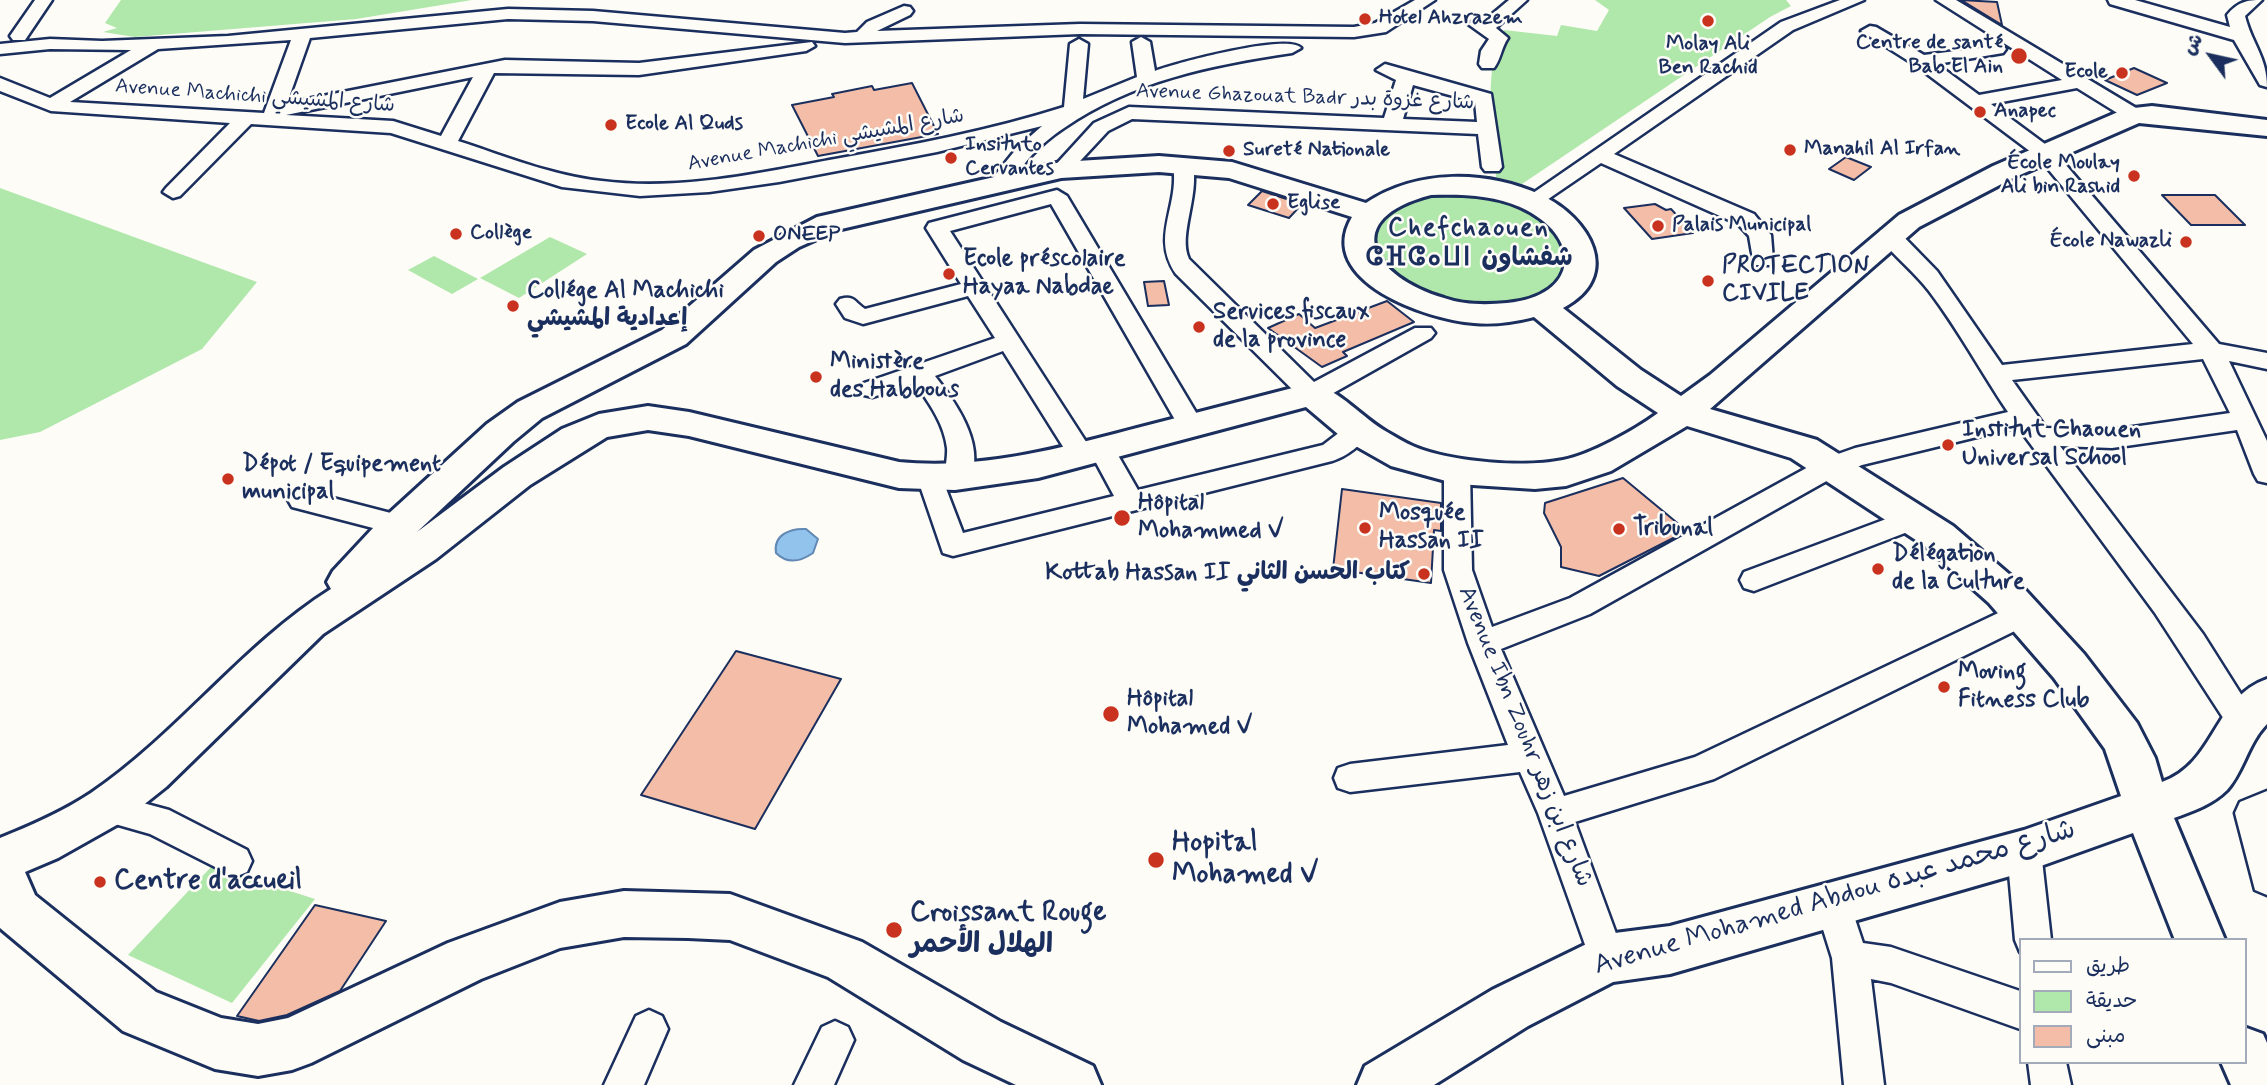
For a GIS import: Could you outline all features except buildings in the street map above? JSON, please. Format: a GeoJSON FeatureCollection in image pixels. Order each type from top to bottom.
{"type":"FeatureCollection","features":[{"type":"Feature","properties":{"kind":"street"},"geometry":{"type":"LineString","coordinates":[[19,36],[44,0]]}},
{"type":"Feature","properties":{"kind":"street"},"geometry":{"type":"LineString","coordinates":[[1488,64],[1490,51],[1499,38],[1481,26],[1519,0]]}},
{"type":"Feature","properties":{"kind":"street"},"geometry":{"type":"LineString","coordinates":[[1531,202],[1787,26],[1856,0]]}},
{"type":"Feature","properties":{"kind":"street"},"geometry":{"type":"LineString","coordinates":[[1944,0],[2134,115]]}},
{"type":"Feature","properties":{"kind":"street"},"geometry":{"type":"LineString","coordinates":[[2116,0],[2241,36]]}},
{"type":"Feature","properties":{"kind":"street"},"geometry":{"type":"LineString","coordinates":[[2254,0],[2236,15],[2241,36],[2267,82]]}},
{"type":"Feature","properties":{"kind":"street"},"geometry":{"type":"LineString","coordinates":[[0,49],[50,44],[154,45],[302,35],[474,17],[553,14],[854,37],[1080,29],[1354,32],[1380,28],[1426,1]]}},
{"type":"Feature","properties":{"kind":"street"},"geometry":{"type":"LineString","coordinates":[[998,184],[1021,153],[1077,109],[1147,81],[1249,53],[1376,37],[1392,32],[1415,19],[1423,11],[1426,1]]}},
{"type":"Feature","properties":{"kind":"street"},"geometry":{"type":"LineString","coordinates":[[274,115],[488,67],[533,64],[609,70],[659,68],[854,37],[904,11]]}},
{"type":"Feature","properties":{"kind":"street"},"geometry":{"type":"LineString","coordinates":[[1870,32],[1921,61],[2046,154],[2211,351],[2245,420],[2267,474]]}},
{"type":"Feature","properties":{"kind":"street"},"geometry":{"type":"LineString","coordinates":[[274,115],[302,35]]}},
{"type":"Feature","properties":{"kind":"street"},"geometry":{"type":"LineString","coordinates":[[0,36],[39,38],[50,44]]}},
{"type":"Feature","properties":{"kind":"street"},"geometry":{"type":"LineString","coordinates":[[1140,42],[1147,81]]}},
{"type":"Feature","properties":{"kind":"street"},"geometry":{"type":"LineString","coordinates":[[1077,109],[1079,44]]}},
{"type":"Feature","properties":{"kind":"street"},"geometry":{"type":"LineString","coordinates":[[51,105],[154,45]]}},
{"type":"Feature","properties":{"kind":"street"},"geometry":{"type":"LineString","coordinates":[[1921,61],[1997,49]]}},
{"type":"Feature","properties":{"kind":"street"},"geometry":{"type":"LineString","coordinates":[[448,142],[488,67]]}},
{"type":"Feature","properties":{"kind":"street"},"geometry":{"type":"LineString","coordinates":[[1385,70],[1484,98],[1492,167]]}},
{"type":"Feature","properties":{"kind":"street"},"geometry":{"type":"LineString","coordinates":[[1392,124],[1406,76]]}},
{"type":"Feature","properties":{"kind":"street"},"geometry":{"type":"LineString","coordinates":[[1976,100],[2080,82]]}},
{"type":"Feature","properties":{"kind":"street","name":"Avenue Machichi شارع المشيشي"},"geometry":{"type":"LineString","coordinates":[[0,85],[51,105],[244,120],[274,115],[394,127],[448,142],[569,183],[593,188],[671,191],[719,187],[946,144],[1077,109]]}},
{"type":"Feature","properties":{"kind":"street","name":"Avenue Ghazouat Badr شارع غزوة بدر"},"geometry":{"type":"LineString","coordinates":[[1061,170],[1101,127],[1129,113],[1486,128]]}},
{"type":"Feature","properties":{"kind":"street"},"geometry":{"type":"LineString","coordinates":[[1183,165],[1187,198],[1177,226],[1174,251],[1184,270],[1312,394],[1358,432],[1404,457],[1457,471],[1535,476],[1566,473],[1598,463],[1665,425],[1722,383],[1889,235],[1952,197],[2134,115],[2152,114],[2267,128]]}},
{"type":"Feature","properties":{"kind":"street"},"geometry":{"type":"LineString","coordinates":[[173,192],[244,120]]}},
{"type":"Feature","properties":{"kind":"street"},"geometry":{"type":"LineString","coordinates":[[1600,155],[1746,219],[1760,235],[1762,260]]}},
{"type":"Feature","properties":{"kind":"street"},"geometry":{"type":"LineString","coordinates":[[0,860],[106,808],[150,773],[402,538],[500,433],[530,410],[674,337],[745,272],[788,241],[827,223],[1061,170],[1105,165],[1183,165],[1232,170],[1368,213]]}},
{"type":"Feature","properties":{"kind":"street"},"geometry":{"type":"LineString","coordinates":[[1431,186],[1474,186],[1531,202],[1571,232],[1579,245],[1582,260],[1580,274],[1572,286],[1540,306],[1502,313],[1461,312],[1401,292],[1386,282],[1365,259],[1359,235],[1368,213],[1394,195],[1431,186]]}},
{"type":"Feature","properties":{"kind":"street"},"geometry":{"type":"LineString","coordinates":[[1130,501],[1009,341],[937,228],[1057,196],[1191,426]]}},
{"type":"Feature","properties":{"kind":"street"},"geometry":{"type":"LineString","coordinates":[[1889,235],[1912,255],[1933,279],[2031,427],[2169,609],[2255,709]]}},
{"type":"Feature","properties":{"kind":"street"},"geometry":{"type":"LineString","coordinates":[[848,304],[853,313],[863,317],[975,287]]}},
{"type":"Feature","properties":{"kind":"street"},"geometry":{"type":"LineString","coordinates":[[1540,306],[1629,378],[1681,412],[1817,458],[1855,457],[2031,427],[2112,439],[2245,420]]}},
{"type":"Feature","properties":{"kind":"street"},"geometry":{"type":"LineString","coordinates":[[302,500],[402,538],[517,476],[575,438],[599,426],[648,418],[690,424],[873,469],[944,479],[1025,469],[1312,394],[1423,333]]}},
{"type":"Feature","properties":{"kind":"street"},"geometry":{"type":"LineString","coordinates":[[873,389],[1009,341]]}},
{"type":"Feature","properties":{"kind":"street"},"geometry":{"type":"LineString","coordinates":[[1997,374],[2211,351],[2267,361]]}},
{"type":"Feature","properties":{"kind":"street"},"geometry":{"type":"LineString","coordinates":[[920,373],[944,405],[962,446],[944,479],[953,546],[1332,452],[1358,432]]}},
{"type":"Feature","properties":{"kind":"street"},"geometry":{"type":"LineString","coordinates":[[1722,383],[1740,401],[1817,458],[1913,519],[1973,564],[2023,614],[2069,666],[2122,736],[2138,773],[2146,807],[2199,938]]}},
{"type":"Feature","properties":{"kind":"street"},"geometry":{"type":"LineString","coordinates":[[1483,643],[1580,606],[1817,458]]}},
{"type":"Feature","properties":{"kind":"street","name":"Avenue Ibn Zouhr شارع ابن زهر"},"geometry":{"type":"LineString","coordinates":[[1457,471],[1458,570],[1483,643],[1529,757],[1555,813],[1607,958]]}},
{"type":"Feature","properties":{"kind":"street"},"geometry":{"type":"LineString","coordinates":[[1754,580],[1913,519]]}},
{"type":"Feature","properties":{"kind":"street"},"geometry":{"type":"LineString","coordinates":[[1555,813],[1702,769],[2023,614]]}},
{"type":"Feature","properties":{"kind":"street","name":"Avenue Mohamed Abdou شارع محمد عبده"},"geometry":{"type":"LineString","coordinates":[[1384,1085],[1510,1008],[1607,958],[1670,950],[1708,937],[2024,852],[2190,792],[2212,775],[2255,709]]}},
{"type":"Feature","properties":{"kind":"street"},"geometry":{"type":"LineString","coordinates":[[1350,778],[1529,757]]}},
{"type":"Feature","properties":{"kind":"street"},"geometry":{"type":"LineString","coordinates":[[2267,806],[2252,813],[2267,878]]}},
{"type":"Feature","properties":{"kind":"street"},"geometry":{"type":"LineString","coordinates":[[106,808],[157,821],[235,861]]}},
{"type":"Feature","properties":{"kind":"street"},"geometry":{"type":"LineString","coordinates":[[2024,852],[2033,938]]}},
{"type":"Feature","properties":{"kind":"street"},"geometry":{"type":"LineString","coordinates":[[0,870],[17,911],[109,989],[141,1013],[175,1024],[215,1043],[258,1050],[292,1044],[466,960],[560,925],[624,914],[730,917],[844,959],[897,988],[982,1041],[1074,1085]]}},
{"type":"Feature","properties":{"kind":"street"},"geometry":{"type":"LineString","coordinates":[[1833,904],[1850,958],[1864,1085]]}},
{"type":"Feature","properties":{"kind":"street"},"geometry":{"type":"LineString","coordinates":[[1850,958],[1891,965],[2018,1009]]}},
{"type":"Feature","properties":{"kind":"street"},"geometry":{"type":"LineString","coordinates":[[624,1085],[649,1029]]}},
{"type":"Feature","properties":{"kind":"street"},"geometry":{"type":"LineString","coordinates":[[814,1085],[835,1040]]}},
{"type":"Feature","properties":{"kind":"street"},"geometry":{"type":"LineString","coordinates":[[2246,1057],[2259,1085]]}},
{"type":"Feature","properties":{"kind":"street"},"geometry":{"type":"LineString","coordinates":[[2047,1064],[2051,1085]]}},
{"type":"Feature","properties":{"kind":"green space"},"geometry":{"type":"Polygon","coordinates":[[[121,0],[472,0],[356,19],[135,37],[103,32],[117,28],[105,23],[121,0]]]}},
{"type":"Feature","properties":{"kind":"green space"},"geometry":{"type":"Polygon","coordinates":[[[1595,0],[1786,0],[1791,6],[1770,17],[1522,184],[1496,177],[1491,85],[1495,51],[1504,30],[1557,36],[1561,25],[1597,31],[1609,10],[1595,0]]]}},
{"type":"Feature","properties":{"kind":"green space"},"geometry":{"type":"Polygon","coordinates":[[[0,188],[257,282],[202,349],[40,432],[0,440],[0,188]]]}},
{"type":"Feature","properties":{"kind":"green space"},"geometry":{"type":"Polygon","coordinates":[[[1427,193],[1490,195],[1530,209],[1559,230],[1570,269],[1552,291],[1516,305],[1470,306],[1424,295],[1377,262],[1373,224],[1381,213],[1427,193]]]}},
{"type":"Feature","properties":{"kind":"green space"},"geometry":{"type":"Polygon","coordinates":[[[550,237],[587,254],[519,298],[480,278],[550,237]]]}},
{"type":"Feature","properties":{"kind":"green space"},"geometry":{"type":"Polygon","coordinates":[[[434,256],[478,279],[452,294],[408,270],[434,256]]]}},
{"type":"Feature","properties":{"kind":"green space"},"geometry":{"type":"Polygon","coordinates":[[[212,866],[315,899],[232,1003],[128,955],[212,866]]]}},
{"type":"Feature","properties":{"kind":"water"},"geometry":{"type":"Polygon","coordinates":[[[806,529],[818,539],[813,553],[794,561],[776,553],[780,537],[794,530],[806,529]]]}},
{"type":"Feature","properties":{"kind":"place","name":"Hotel Ahzrazem"},"geometry":{"type":"Point","coordinates":[1365,19]}},
{"type":"Feature","properties":{"kind":"place","name":"Molay Ali Ben Rachid"},"geometry":{"type":"Point","coordinates":[1708,21]}},
{"type":"Feature","properties":{"kind":"place","name":"Centre de santé Bab El Ain"},"geometry":{"type":"Point","coordinates":[2019,56]}},
{"type":"Feature","properties":{"kind":"place","name":"Ecole"},"geometry":{"type":"Point","coordinates":[2122,73]}},
{"type":"Feature","properties":{"kind":"place","name":"Anapec"},"geometry":{"type":"Point","coordinates":[1980,112]}},
{"type":"Feature","properties":{"kind":"place","name":"Ecole Al Quds"},"geometry":{"type":"Point","coordinates":[611,125]}},
{"type":"Feature","properties":{"kind":"place","name":"Manahil Al Irfan"},"geometry":{"type":"Point","coordinates":[1790,150]}},
{"type":"Feature","properties":{"kind":"place","name":"Sureté Nationale"},"geometry":{"type":"Point","coordinates":[1229,151]}},
{"type":"Feature","properties":{"kind":"place","name":"Insituto Cervantes"},"geometry":{"type":"Point","coordinates":[951,158]}},
{"type":"Feature","properties":{"kind":"place","name":"École Moulay Ali bin Rashid"},"geometry":{"type":"Point","coordinates":[2134,176]}},
{"type":"Feature","properties":{"kind":"place","name":"Eglise"},"geometry":{"type":"Point","coordinates":[1273,204]}},
{"type":"Feature","properties":{"kind":"place","name":"Palais Municipal"},"geometry":{"type":"Point","coordinates":[1658,226]}},
{"type":"Feature","properties":{"kind":"place","name":"Collège"},"geometry":{"type":"Point","coordinates":[456,234]}},
{"type":"Feature","properties":{"kind":"place","name":"ONEEP"},"geometry":{"type":"Point","coordinates":[759,236]}},
{"type":"Feature","properties":{"kind":"place","name":"École Nawazli"},"geometry":{"type":"Point","coordinates":[2186,242]}},
{"type":"Feature","properties":{"kind":"place","name":"Ecole préscolaire Hayaa Nabdae"},"geometry":{"type":"Point","coordinates":[949,274]}},
{"type":"Feature","properties":{"kind":"place","name":"PROTECTION CIVILE"},"geometry":{"type":"Point","coordinates":[1708,281]}},
{"type":"Feature","properties":{"kind":"place","name":"Collége Al Machichi إعدادية المشيشي"},"geometry":{"type":"Point","coordinates":[513,306]}},
{"type":"Feature","properties":{"kind":"place","name":"Services fiscaux de la province"},"geometry":{"type":"Point","coordinates":[1199,327]}},
{"type":"Feature","properties":{"kind":"place","name":"Ministère des Habbous"},"geometry":{"type":"Point","coordinates":[816,377]}},
{"type":"Feature","properties":{"kind":"place","name":"Institut Chaouen Universal School"},"geometry":{"type":"Point","coordinates":[1948,445]}},
{"type":"Feature","properties":{"kind":"place","name":"Dépot / Equipement municipal"},"geometry":{"type":"Point","coordinates":[228,479]}},
{"type":"Feature","properties":{"kind":"place","name":"Hôpital Mohammed V"},"geometry":{"type":"Point","coordinates":[1122,518]}},
{"type":"Feature","properties":{"kind":"place","name":"Mosquée Hassan II"},"geometry":{"type":"Point","coordinates":[1365,528]}},
{"type":"Feature","properties":{"kind":"place","name":"Tribunal"},"geometry":{"type":"Point","coordinates":[1619,529]}},
{"type":"Feature","properties":{"kind":"place","name":"Délégation de la Culture"},"geometry":{"type":"Point","coordinates":[1878,569]}},
{"type":"Feature","properties":{"kind":"place","name":"Kottab Hassan II كتاب الحسن الثاني"},"geometry":{"type":"Point","coordinates":[1424,574]}},
{"type":"Feature","properties":{"kind":"place","name":"Moving Fitness Club"},"geometry":{"type":"Point","coordinates":[1944,687]}},
{"type":"Feature","properties":{"kind":"place","name":"Hôpital Mohamed V"},"geometry":{"type":"Point","coordinates":[1111,714]}},
{"type":"Feature","properties":{"kind":"place","name":"Hopital Mohamed V"},"geometry":{"type":"Point","coordinates":[1156,860]}},
{"type":"Feature","properties":{"kind":"place","name":"Centre d'accueil"},"geometry":{"type":"Point","coordinates":[100,882]}},
{"type":"Feature","properties":{"kind":"place","name":"Croissant Rouge الهلال الأحمر"},"geometry":{"type":"Point","coordinates":[894,930]}},
{"type":"Feature","properties":{"kind":"district","name":"Chefchaouen ⵛⴼⵛⴰⵡⵏ شفشاون"},"geometry":{"type":"Point","coordinates":[1469,245]}}]}
